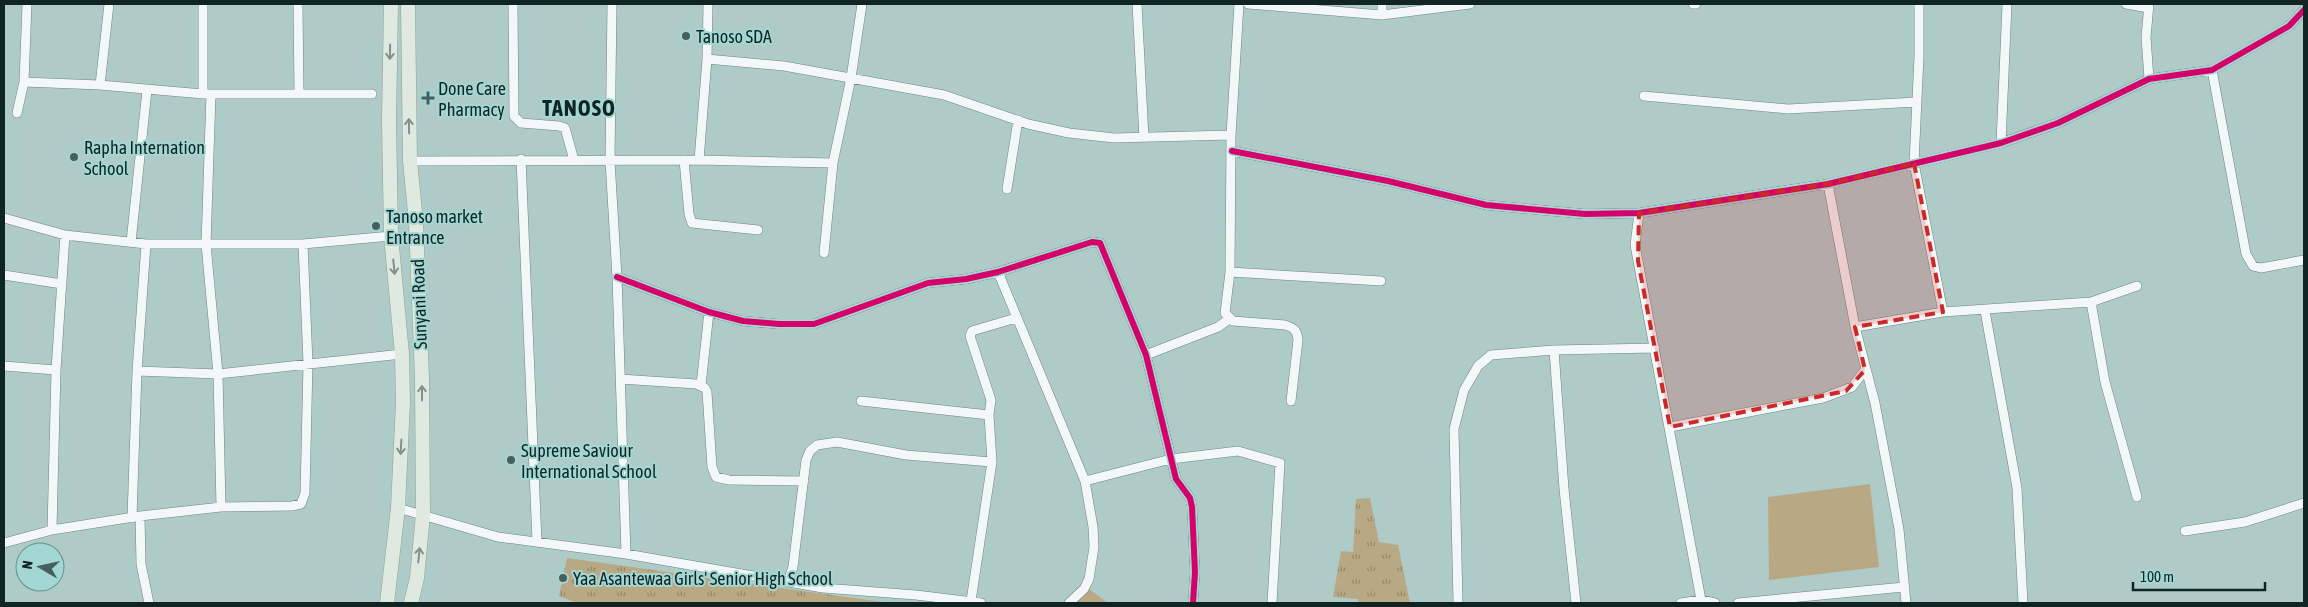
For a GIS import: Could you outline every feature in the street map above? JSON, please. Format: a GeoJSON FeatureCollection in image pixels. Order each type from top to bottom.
{"type":"FeatureCollection","features":[{"type":"Feature","properties":{"kind":"main road","name":"Sunyani Road"},"geometry":{"type":"LineString","coordinates":[[387,603],[398,508],[403,402],[402,354],[391,236],[389,120],[391,4]]}},
{"type":"Feature","properties":{"kind":"main road","name":"Sunyani Road"},"geometry":{"type":"LineString","coordinates":[[408,4],[410,161],[416,231],[422,378],[423,514],[417,578],[411,603]]}},
{"type":"Feature","properties":{"kind":"street"},"geometry":{"type":"LineString","coordinates":[[17,113],[24,82],[27,4]]}},
{"type":"Feature","properties":{"kind":"street"},"geometry":{"type":"LineString","coordinates":[[100,85],[108,4]]}},
{"type":"Feature","properties":{"kind":"street"},"geometry":{"type":"LineString","coordinates":[[204,4],[207,94],[206,244],[218,374],[221,507]]}},
{"type":"Feature","properties":{"kind":"street"},"geometry":{"type":"LineString","coordinates":[[298,4],[299,94]]}},
{"type":"Feature","properties":{"kind":"street"},"geometry":{"type":"LineString","coordinates":[[513,4],[514,116],[521,123],[565,128],[574,160]]}},
{"type":"Feature","properties":{"kind":"street"},"geometry":{"type":"LineString","coordinates":[[612,4],[610,161],[617,276],[626,554]]}},
{"type":"Feature","properties":{"kind":"street"},"geometry":{"type":"LineString","coordinates":[[699,160],[707,59],[708,4]]}},
{"type":"Feature","properties":{"kind":"street"},"geometry":{"type":"LineString","coordinates":[[824,253],[834,163],[851,78],[862,4]]}},
{"type":"Feature","properties":{"kind":"street"},"geometry":{"type":"LineString","coordinates":[[1138,4],[1144,138]]}},
{"type":"Feature","properties":{"kind":"street"},"geometry":{"type":"LineString","coordinates":[[1225,323],[1230,272],[1231,135],[1239,4]]}},
{"type":"Feature","properties":{"kind":"street"},"geometry":{"type":"LineString","coordinates":[[1248,4],[1382,15],[1470,4]]}},
{"type":"Feature","properties":{"kind":"street"},"geometry":{"type":"LineString","coordinates":[[1382,4],[1382,15]]}},
{"type":"Feature","properties":{"kind":"street"},"geometry":{"type":"LineString","coordinates":[[1919,4],[1914,163],[1943,312]]}},
{"type":"Feature","properties":{"kind":"street"},"geometry":{"type":"LineString","coordinates":[[2000,144],[2007,4]]}},
{"type":"Feature","properties":{"kind":"street"},"geometry":{"type":"LineString","coordinates":[[2126,4],[2149,6],[2146,37],[2149,79]]}},
{"type":"Feature","properties":{"kind":"street"},"geometry":{"type":"LineString","coordinates":[[1232,151],[1388,181],[1486,205],[1585,214],[1638,213],[1828,184],[2000,144],[2058,123],[2149,79],[2212,70],[2289,26],[2304,10]]}},
{"type":"Feature","properties":{"kind":"street"},"geometry":{"type":"LineString","coordinates":[[707,59],[784,66],[944,95],[1018,120],[1069,132],[1114,138],[1231,135]]}},
{"type":"Feature","properties":{"kind":"street"},"geometry":{"type":"LineString","coordinates":[[2212,70],[2246,254],[2253,266],[2261,268],[2304,260]]}},
{"type":"Feature","properties":{"kind":"street"},"geometry":{"type":"LineString","coordinates":[[24,82],[100,85],[207,94],[372,94]]}},
{"type":"Feature","properties":{"kind":"street"},"geometry":{"type":"LineString","coordinates":[[131,242],[147,90]]}},
{"type":"Feature","properties":{"kind":"street"},"geometry":{"type":"LineString","coordinates":[[1644,96],[1763,108],[1807,109],[1917,102]]}},
{"type":"Feature","properties":{"kind":"street"},"geometry":{"type":"LineString","coordinates":[[1007,189],[1018,120]]}},
{"type":"Feature","properties":{"kind":"street"},"geometry":{"type":"LineString","coordinates":[[410,161],[521,159],[834,163]]}},
{"type":"Feature","properties":{"kind":"street"},"geometry":{"type":"LineString","coordinates":[[521,159],[537,542]]}},
{"type":"Feature","properties":{"kind":"street"},"geometry":{"type":"LineString","coordinates":[[684,160],[689,214],[692,223],[758,230]]}},
{"type":"Feature","properties":{"kind":"street"},"geometry":{"type":"LineString","coordinates":[[1828,184],[1854,327],[1875,403],[1899,529],[1906,603]]}},
{"type":"Feature","properties":{"kind":"street"},"geometry":{"type":"LineString","coordinates":[[1638,213],[1635,245],[1701,600]]}},
{"type":"Feature","properties":{"kind":"street"},"geometry":{"type":"LineString","coordinates":[[4,218],[65,235],[146,244],[303,244],[391,236]]}},
{"type":"Feature","properties":{"kind":"street"},"geometry":{"type":"LineString","coordinates":[[52,530],[56,370],[65,235]]}},
{"type":"Feature","properties":{"kind":"street"},"geometry":{"type":"LineString","coordinates":[[617,276],[709,312],[743,321],[814,324],[928,284],[998,272],[1092,242],[1100,243],[1146,355],[1176,479],[1190,498],[1195,572],[1192,603]]}},
{"type":"Feature","properties":{"kind":"street"},"geometry":{"type":"LineString","coordinates":[[146,244],[137,371],[136,517],[141,564],[149,603]]}},
{"type":"Feature","properties":{"kind":"street"},"geometry":{"type":"LineString","coordinates":[[4,543],[52,530],[136,517],[221,507],[292,506],[301,504],[304,500],[308,363],[303,244]]}},
{"type":"Feature","properties":{"kind":"street"},"geometry":{"type":"LineString","coordinates":[[998,272],[1085,481],[1093,527],[1094,547],[1089,579],[1084,589],[1069,603]]}},
{"type":"Feature","properties":{"kind":"street"},"geometry":{"type":"LineString","coordinates":[[1230,272],[1381,281]]}},
{"type":"Feature","properties":{"kind":"street"},"geometry":{"type":"LineString","coordinates":[[4,275],[62,284]]}},
{"type":"Feature","properties":{"kind":"street"},"geometry":{"type":"LineString","coordinates":[[1854,327],[1943,312],[1985,311],[2091,302],[2137,286]]}},
{"type":"Feature","properties":{"kind":"street"},"geometry":{"type":"LineString","coordinates":[[2091,302],[2105,382],[2137,497]]}},
{"type":"Feature","properties":{"kind":"street"},"geometry":{"type":"LineString","coordinates":[[1985,311],[2017,488],[2023,603]]}},
{"type":"Feature","properties":{"kind":"street"},"geometry":{"type":"LineString","coordinates":[[701,385],[709,312]]}},
{"type":"Feature","properties":{"kind":"street"},"geometry":{"type":"LineString","coordinates":[[971,601],[992,462],[989,415],[991,400],[970,336],[972,331],[978,328],[1016,318]]}},
{"type":"Feature","properties":{"kind":"street"},"geometry":{"type":"LineString","coordinates":[[1146,355],[1225,323],[1285,325],[1294,328],[1297,332],[1298,340],[1291,401]]}},
{"type":"Feature","properties":{"kind":"street"},"geometry":{"type":"LineString","coordinates":[[1458,603],[1454,429],[1464,390],[1478,366],[1490,355],[1554,350],[1655,348]]}},
{"type":"Feature","properties":{"kind":"street"},"geometry":{"type":"LineString","coordinates":[[1554,350],[1564,490],[1576,603]]}},
{"type":"Feature","properties":{"kind":"street"},"geometry":{"type":"LineString","coordinates":[[137,371],[218,374],[402,354]]}},
{"type":"Feature","properties":{"kind":"street"},"geometry":{"type":"LineString","coordinates":[[4,366],[56,370]]}},
{"type":"Feature","properties":{"kind":"street"},"geometry":{"type":"LineString","coordinates":[[1670,426],[1823,398],[1852,387],[1866,370]]}},
{"type":"Feature","properties":{"kind":"street"},"geometry":{"type":"LineString","coordinates":[[620,379],[701,385],[707,392],[712,468],[716,477],[729,480],[804,481]]}},
{"type":"Feature","properties":{"kind":"street"},"geometry":{"type":"LineString","coordinates":[[861,401],[989,415]]}},
{"type":"Feature","properties":{"kind":"street"},"geometry":{"type":"LineString","coordinates":[[788,582],[793,567],[804,481],[810,451],[817,445],[837,442],[906,455],[992,462]]}},
{"type":"Feature","properties":{"kind":"street"},"geometry":{"type":"LineString","coordinates":[[1085,481],[1171,460],[1238,451],[1280,463],[1272,603]]}},
{"type":"Feature","properties":{"kind":"street"},"geometry":{"type":"LineString","coordinates":[[2185,531],[2245,522],[2304,503]]}},
{"type":"Feature","properties":{"kind":"street"},"geometry":{"type":"LineString","coordinates":[[398,508],[484,533],[537,542],[626,554],[823,588],[981,603]]}},
{"type":"Feature","properties":{"kind":"street"},"geometry":{"type":"LineString","coordinates":[[1738,603],[1904,587]]}},
{"type":"Feature","properties":{"kind":"street"},"geometry":{"type":"LineString","coordinates":[[1681,603],[1701,600],[1715,603]]}},
{"type":"Feature","properties":{"kind":"highlighted area"},"geometry":{"type":"Polygon","coordinates":[[[1914,163],[1943,312],[1855,327],[1865,370],[1846,391],[1670,427],[1638,261],[1639,213],[1828,184],[1914,163]]]}},
{"type":"Feature","properties":{"kind":"green space"},"geometry":{"type":"Polygon","coordinates":[[[1870,484],[1879,567],[1769,580],[1768,497],[1870,484]]]}},
{"type":"Feature","properties":{"kind":"green space"},"geometry":{"type":"Polygon","coordinates":[[[1370,498],[1379,542],[1398,545],[1410,603],[1358,603],[1358,599],[1333,597],[1341,551],[1353,552],[1356,499],[1370,498]]]}},
{"type":"Feature","properties":{"kind":"green space"},"geometry":{"type":"Polygon","coordinates":[[[567,558],[890,603],[577,603],[559,596],[567,558]]]}},
{"type":"Feature","properties":{"kind":"green space"},"geometry":{"type":"Polygon","coordinates":[[[1089,589],[1108,603],[1076,603],[1089,589]]]}},
{"type":"Feature","properties":{"kind":"cycle path"},"geometry":{"type":"LineString","coordinates":[[1232,151],[1388,181],[1486,205],[1585,214],[1639,213],[1828,184],[2001,143],[2058,123],[2149,79],[2212,70],[2289,26],[2304,10]]}},
{"type":"Feature","properties":{"kind":"cycle path"},"geometry":{"type":"LineString","coordinates":[[617,277],[709,312],[743,321],[814,324],[928,283],[966,279],[998,272],[1092,242],[1100,243],[1146,355],[1176,479],[1190,498],[1195,572],[1193,603]]}},
{"type":"Feature","properties":{"kind":"place","name":"Tanoso SDA"},"geometry":{"type":"Point","coordinates":[686,36]}},
{"type":"Feature","properties":{"kind":"place","name":"Done Care Pharmacy"},"geometry":{"type":"Point","coordinates":[428,98]}},
{"type":"Feature","properties":{"kind":"place","name":"Rapha Internation School"},"geometry":{"type":"Point","coordinates":[74,157]}},
{"type":"Feature","properties":{"kind":"place","name":"Tanoso market Entrance"},"geometry":{"type":"Point","coordinates":[376,226]}},
{"type":"Feature","properties":{"kind":"place","name":"Supreme Saviour International School"},"geometry":{"type":"Point","coordinates":[511,460]}},
{"type":"Feature","properties":{"kind":"place","name":"Yaa Asantewaa Girls' Senior High School"},"geometry":{"type":"Point","coordinates":[563,578]}},
{"type":"Feature","properties":{"kind":"district","name":"TANOSO"},"geometry":{"type":"Point","coordinates":[579,108]}}]}
